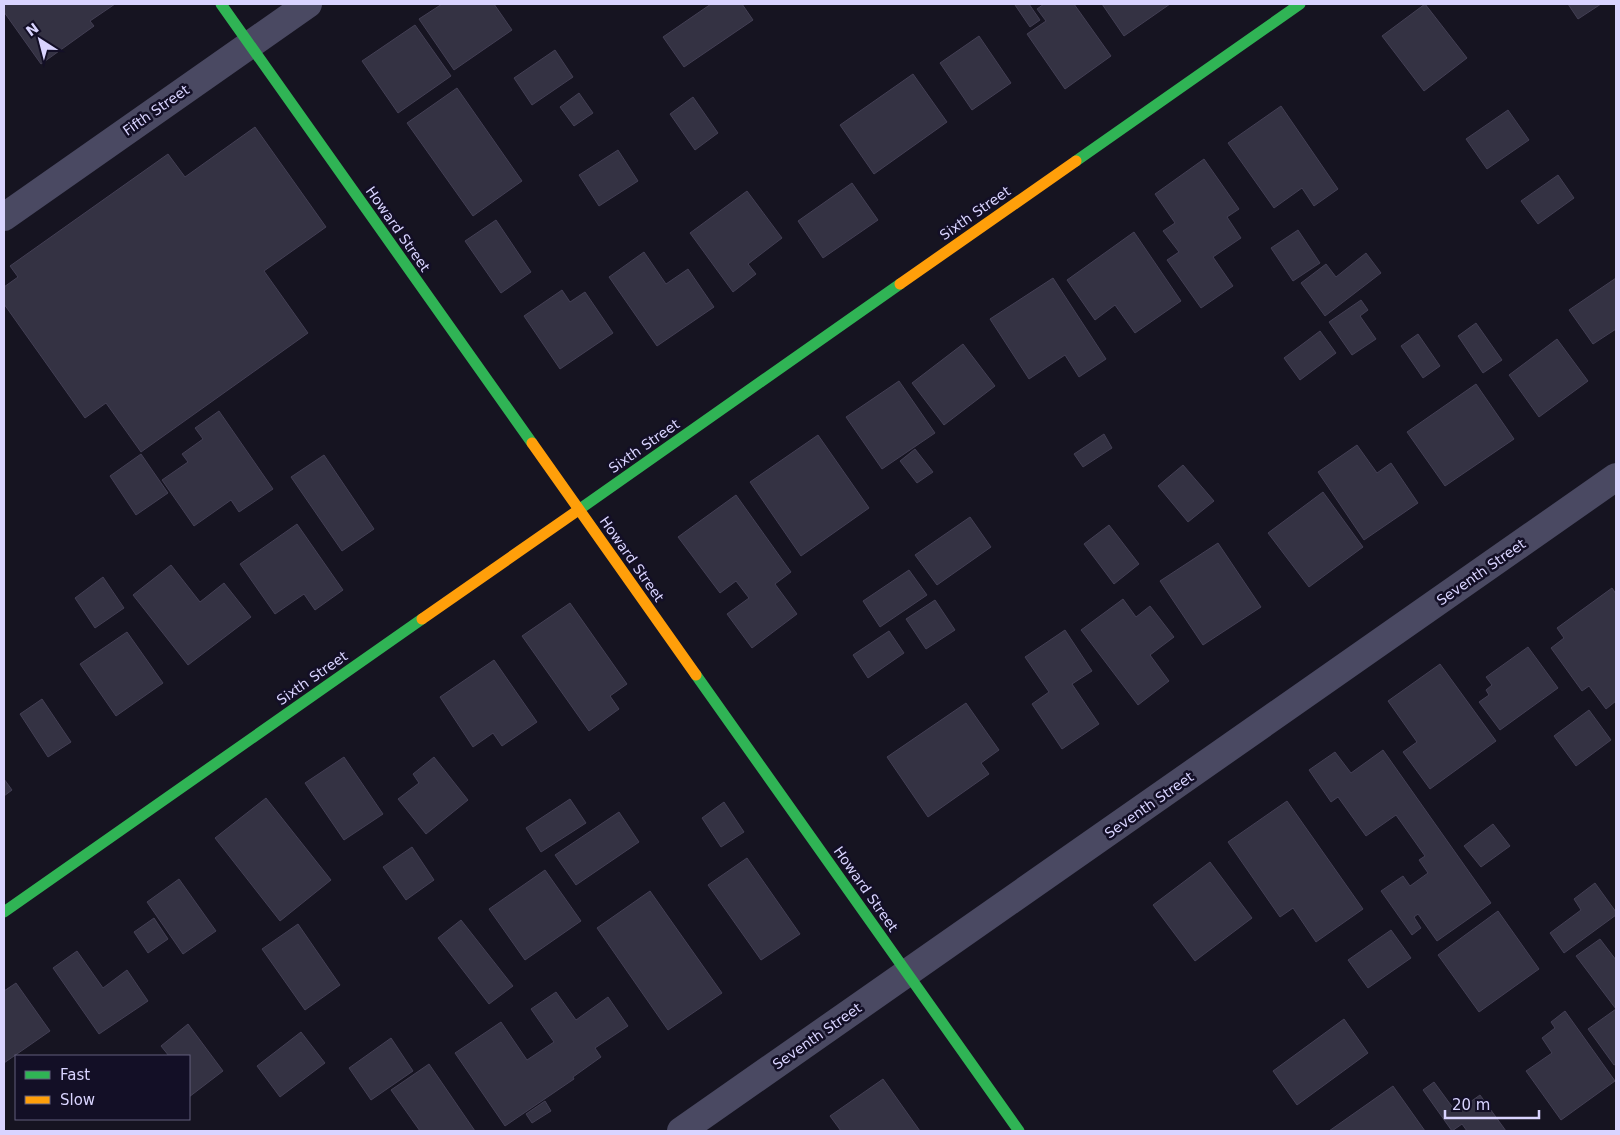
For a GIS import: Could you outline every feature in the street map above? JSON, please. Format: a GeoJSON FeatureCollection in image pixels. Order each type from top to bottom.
{"type":"FeatureCollection","features":[{"type":"Feature","properties":{"kind":"street","name":"Howard Street"},"geometry":{"type":"LineString","coordinates":[[221,4],[1019,1131]]}},
{"type":"Feature","properties":{"kind":"street","name":"Fifth Street"},"geometry":{"type":"LineString","coordinates":[[4,217],[308,4]]}},
{"type":"Feature","properties":{"kind":"street","name":"Sixth Street"},"geometry":{"type":"LineString","coordinates":[[4,912],[1300,4]]}},
{"type":"Feature","properties":{"kind":"street","name":"Seventh Street"},"geometry":{"type":"LineString","coordinates":[[681,1131],[1616,478]]}},
{"type":"Feature","properties":{"kind":"building"},"geometry":{"type":"Polygon","coordinates":[[[4,4],[115,4],[90,21],[94,26],[41,64],[4,12],[4,4]]]}},
{"type":"Feature","properties":{"kind":"building"},"geometry":{"type":"Polygon","coordinates":[[[442,4],[494,4],[512,30],[454,70],[419,19],[442,4]]]}},
{"type":"Feature","properties":{"kind":"building"},"geometry":{"type":"Polygon","coordinates":[[[711,4],[742,4],[753,20],[684,67],[663,37],[711,4]]]}},
{"type":"Feature","properties":{"kind":"building"},"geometry":{"type":"Polygon","coordinates":[[[1016,4],[1029,4],[1040,20],[1030,27],[1016,4]]]}},
{"type":"Feature","properties":{"kind":"building"},"geometry":{"type":"Polygon","coordinates":[[[1044,4],[1074,4],[1111,56],[1065,89],[1027,34],[1046,21],[1037,9],[1044,4]]]}},
{"type":"Feature","properties":{"kind":"building"},"geometry":{"type":"Polygon","coordinates":[[[1102,4],[1170,4],[1124,36],[1102,4]]]}},
{"type":"Feature","properties":{"kind":"building"},"geometry":{"type":"Polygon","coordinates":[[[1425,4],[1467,58],[1424,91],[1382,36],[1425,4]]]}},
{"type":"Feature","properties":{"kind":"building"},"geometry":{"type":"Polygon","coordinates":[[[1568,4],[1601,4],[1578,19],[1568,4]]]}},
{"type":"Feature","properties":{"kind":"building"},"geometry":{"type":"Polygon","coordinates":[[[415,25],[451,76],[398,113],[362,61],[415,25]]]}},
{"type":"Feature","properties":{"kind":"building"},"geometry":{"type":"Polygon","coordinates":[[[979,36],[1011,83],[972,110],[940,63],[979,36]]]}},
{"type":"Feature","properties":{"kind":"building"},"geometry":{"type":"Polygon","coordinates":[[[555,50],[573,77],[532,105],[514,78],[555,50]]]}},
{"type":"Feature","properties":{"kind":"building"},"geometry":{"type":"Polygon","coordinates":[[[913,74],[947,122],[874,174],[840,125],[913,74]]]}},
{"type":"Feature","properties":{"kind":"building"},"geometry":{"type":"Polygon","coordinates":[[[457,88],[522,181],[473,216],[407,123],[457,88]]]}},
{"type":"Feature","properties":{"kind":"building"},"geometry":{"type":"Polygon","coordinates":[[[579,93],[593,113],[574,126],[560,107],[579,93]]]}},
{"type":"Feature","properties":{"kind":"building"},"geometry":{"type":"Polygon","coordinates":[[[693,97],[718,133],[695,150],[670,114],[693,97]]]}},
{"type":"Feature","properties":{"kind":"building"},"geometry":{"type":"Polygon","coordinates":[[[1281,106],[1338,189],[1314,206],[1302,188],[1274,208],[1228,143],[1281,106]]]}},
{"type":"Feature","properties":{"kind":"building"},"geometry":{"type":"Polygon","coordinates":[[[1508,110],[1529,140],[1487,169],[1466,139],[1508,110]]]}},
{"type":"Feature","properties":{"kind":"building"},"geometry":{"type":"Polygon","coordinates":[[[255,127],[326,227],[264,271],[308,333],[141,452],[106,403],[85,418],[4,304],[4,287],[18,277],[10,266],[168,154],[185,177],[255,127]]]}},
{"type":"Feature","properties":{"kind":"building"},"geometry":{"type":"Polygon","coordinates":[[[618,150],[638,181],[599,206],[579,175],[618,150]]]}},
{"type":"Feature","properties":{"kind":"building"},"geometry":{"type":"Polygon","coordinates":[[[1204,159],[1239,209],[1227,217],[1241,238],[1213,257],[1233,286],[1201,308],[1167,260],[1179,252],[1163,231],[1175,223],[1155,194],[1204,159]]]}},
{"type":"Feature","properties":{"kind":"building"},"geometry":{"type":"Polygon","coordinates":[[[1558,175],[1574,198],[1538,224],[1521,201],[1558,175]]]}},
{"type":"Feature","properties":{"kind":"building"},"geometry":{"type":"Polygon","coordinates":[[[852,183],[878,220],[823,258],[798,221],[852,183]]]}},
{"type":"Feature","properties":{"kind":"building"},"geometry":{"type":"Polygon","coordinates":[[[747,191],[782,238],[748,264],[756,274],[733,292],[690,233],[747,191]]]}},
{"type":"Feature","properties":{"kind":"building"},"geometry":{"type":"Polygon","coordinates":[[[496,220],[531,272],[501,293],[465,241],[496,220]]]}},
{"type":"Feature","properties":{"kind":"building"},"geometry":{"type":"Polygon","coordinates":[[[1298,230],[1320,263],[1293,281],[1271,248],[1298,230]]]}},
{"type":"Feature","properties":{"kind":"building"},"geometry":{"type":"Polygon","coordinates":[[[1134,232],[1181,301],[1135,333],[1115,305],[1095,320],[1067,280],[1134,232]]]}},
{"type":"Feature","properties":{"kind":"building"},"geometry":{"type":"Polygon","coordinates":[[[644,252],[666,284],[688,269],[714,307],[657,346],[609,277],[644,252]]]}},
{"type":"Feature","properties":{"kind":"building"},"geometry":{"type":"Polygon","coordinates":[[[1366,253],[1381,273],[1325,316],[1301,283],[1326,264],[1336,277],[1366,253]]]}},
{"type":"Feature","properties":{"kind":"building"},"geometry":{"type":"Polygon","coordinates":[[[1053,278],[1106,359],[1079,377],[1065,355],[1029,379],[990,319],[1053,278]]]}},
{"type":"Feature","properties":{"kind":"building"},"geometry":{"type":"Polygon","coordinates":[[[1616,278],[1616,329],[1593,344],[1569,310],[1616,278]]]}},
{"type":"Feature","properties":{"kind":"building"},"geometry":{"type":"Polygon","coordinates":[[[562,290],[570,302],[585,292],[613,333],[560,369],[524,316],[562,290]]]}},
{"type":"Feature","properties":{"kind":"building"},"geometry":{"type":"Polygon","coordinates":[[[1361,300],[1368,310],[1360,316],[1376,339],[1352,355],[1329,322],[1361,300]]]}},
{"type":"Feature","properties":{"kind":"building"},"geometry":{"type":"Polygon","coordinates":[[[1476,323],[1502,360],[1483,373],[1458,336],[1476,323]]]}},
{"type":"Feature","properties":{"kind":"building"},"geometry":{"type":"Polygon","coordinates":[[[1320,331],[1336,353],[1300,380],[1284,358],[1320,331]]]}},
{"type":"Feature","properties":{"kind":"building"},"geometry":{"type":"Polygon","coordinates":[[[1418,334],[1440,366],[1423,378],[1401,346],[1418,334]]]}},
{"type":"Feature","properties":{"kind":"building"},"geometry":{"type":"Polygon","coordinates":[[[1557,339],[1588,381],[1539,417],[1509,375],[1557,339]]]}},
{"type":"Feature","properties":{"kind":"building"},"geometry":{"type":"Polygon","coordinates":[[[963,344],[995,386],[944,425],[912,383],[963,344]]]}},
{"type":"Feature","properties":{"kind":"building"},"geometry":{"type":"Polygon","coordinates":[[[899,381],[935,433],[882,469],[846,417],[899,381]]]}},
{"type":"Feature","properties":{"kind":"building"},"geometry":{"type":"Polygon","coordinates":[[[1476,384],[1514,439],[1445,486],[1407,432],[1476,384]]]}},
{"type":"Feature","properties":{"kind":"building"},"geometry":{"type":"Polygon","coordinates":[[[219,411],[273,489],[239,512],[231,500],[194,526],[162,480],[188,462],[182,454],[203,439],[195,428],[219,411]]]}},
{"type":"Feature","properties":{"kind":"building"},"geometry":{"type":"Polygon","coordinates":[[[1104,434],[1112,448],[1083,467],[1074,454],[1104,434]]]}},
{"type":"Feature","properties":{"kind":"building"},"geometry":{"type":"Polygon","coordinates":[[[818,435],[869,508],[801,556],[750,482],[818,435]]]}},
{"type":"Feature","properties":{"kind":"building"},"geometry":{"type":"Polygon","coordinates":[[[1357,445],[1377,473],[1391,463],[1418,503],[1364,540],[1318,472],[1357,445]]]}},
{"type":"Feature","properties":{"kind":"building"},"geometry":{"type":"Polygon","coordinates":[[[915,449],[933,472],[917,483],[900,461],[915,449]]]}},
{"type":"Feature","properties":{"kind":"building"},"geometry":{"type":"Polygon","coordinates":[[[141,454],[168,493],[136,515],[110,476],[141,454]]]}},
{"type":"Feature","properties":{"kind":"building"},"geometry":{"type":"Polygon","coordinates":[[[324,455],[374,529],[342,551],[291,477],[324,455]]]}},
{"type":"Feature","properties":{"kind":"building"},"geometry":{"type":"Polygon","coordinates":[[[1183,465],[1214,501],[1188,522],[1158,486],[1183,465]]]}},
{"type":"Feature","properties":{"kind":"building"},"geometry":{"type":"Polygon","coordinates":[[[1323,492],[1363,547],[1309,587],[1268,533],[1323,492]]]}},
{"type":"Feature","properties":{"kind":"building"},"geometry":{"type":"Polygon","coordinates":[[[736,495],[791,572],[775,584],[797,614],[752,648],[727,614],[749,598],[736,581],[720,593],[678,537],[736,495]]]}},
{"type":"Feature","properties":{"kind":"building"},"geometry":{"type":"Polygon","coordinates":[[[970,517],[991,547],[937,585],[915,555],[970,517]]]}},
{"type":"Feature","properties":{"kind":"building"},"geometry":{"type":"Polygon","coordinates":[[[297,524],[343,590],[315,610],[304,594],[275,614],[240,564],[297,524]]]}},
{"type":"Feature","properties":{"kind":"building"},"geometry":{"type":"Polygon","coordinates":[[[1109,525],[1139,564],[1114,584],[1084,544],[1109,525]]]}},
{"type":"Feature","properties":{"kind":"building"},"geometry":{"type":"Polygon","coordinates":[[[1218,543],[1261,607],[1203,645],[1160,581],[1218,543]]]}},
{"type":"Feature","properties":{"kind":"building"},"geometry":{"type":"Polygon","coordinates":[[[171,565],[200,602],[224,583],[251,617],[188,665],[133,595],[171,565]]]}},
{"type":"Feature","properties":{"kind":"building"},"geometry":{"type":"Polygon","coordinates":[[[909,570],[927,595],[880,627],[863,601],[909,570]]]}},
{"type":"Feature","properties":{"kind":"building"},"geometry":{"type":"Polygon","coordinates":[[[103,577],[124,608],[95,628],[75,598],[103,577]]]}},
{"type":"Feature","properties":{"kind":"building"},"geometry":{"type":"Polygon","coordinates":[[[1612,588],[1616,594],[1616,701],[1606,709],[1589,686],[1582,691],[1551,648],[1564,638],[1557,628],[1612,588]]]}},
{"type":"Feature","properties":{"kind":"building"},"geometry":{"type":"Polygon","coordinates":[[[1123,599],[1136,617],[1150,606],[1174,637],[1150,655],[1169,681],[1138,705],[1081,630],[1123,599]]]}},
{"type":"Feature","properties":{"kind":"building"},"geometry":{"type":"Polygon","coordinates":[[[935,600],[955,630],[926,649],[906,619],[935,600]]]}},
{"type":"Feature","properties":{"kind":"building"},"geometry":{"type":"Polygon","coordinates":[[[570,603],[627,684],[610,696],[619,709],[589,731],[522,636],[570,603]]]}},
{"type":"Feature","properties":{"kind":"building"},"geometry":{"type":"Polygon","coordinates":[[[1065,630],[1092,671],[1072,684],[1099,724],[1062,749],[1032,704],[1049,692],[1025,657],[1065,630]]]}},
{"type":"Feature","properties":{"kind":"building"},"geometry":{"type":"Polygon","coordinates":[[[889,631],[904,653],[868,678],[853,655],[889,631]]]}},
{"type":"Feature","properties":{"kind":"building"},"geometry":{"type":"Polygon","coordinates":[[[127,632],[163,683],[116,716],[80,664],[127,632]]]}},
{"type":"Feature","properties":{"kind":"building"},"geometry":{"type":"Polygon","coordinates":[[[1528,647],[1558,688],[1500,730],[1479,702],[1489,695],[1486,690],[1492,685],[1486,677],[1528,647]]]}},
{"type":"Feature","properties":{"kind":"building"},"geometry":{"type":"Polygon","coordinates":[[[494,660],[537,722],[502,746],[493,733],[473,747],[440,697],[494,660]]]}},
{"type":"Feature","properties":{"kind":"building"},"geometry":{"type":"Polygon","coordinates":[[[1440,664],[1496,741],[1430,789],[1403,752],[1417,742],[1388,701],[1440,664]]]}},
{"type":"Feature","properties":{"kind":"building"},"geometry":{"type":"Polygon","coordinates":[[[42,699],[71,742],[48,757],[20,714],[42,699]]]}},
{"type":"Feature","properties":{"kind":"building"},"geometry":{"type":"Polygon","coordinates":[[[966,703],[999,750],[981,763],[989,774],[928,817],[887,757],[966,703]]]}},
{"type":"Feature","properties":{"kind":"building"},"geometry":{"type":"Polygon","coordinates":[[[1589,710],[1611,740],[1576,766],[1554,736],[1589,710]]]}},
{"type":"Feature","properties":{"kind":"building"},"geometry":{"type":"Polygon","coordinates":[[[1383,750],[1491,903],[1437,941],[1418,914],[1414,917],[1421,928],[1412,935],[1381,891],[1403,876],[1410,886],[1428,873],[1419,860],[1425,856],[1396,815],[1366,836],[1338,797],[1331,802],[1309,770],[1335,752],[1351,773],[1383,750]]]}},
{"type":"Feature","properties":{"kind":"building"},"geometry":{"type":"Polygon","coordinates":[[[344,757],[383,814],[344,840],[305,783],[344,757]]]}},
{"type":"Feature","properties":{"kind":"building"},"geometry":{"type":"Polygon","coordinates":[[[434,757],[468,800],[426,834],[398,799],[419,783],[413,774],[434,757]]]}},
{"type":"Feature","properties":{"kind":"building"},"geometry":{"type":"Polygon","coordinates":[[[4,779],[12,790],[4,796],[4,779]]]}},
{"type":"Feature","properties":{"kind":"building"},"geometry":{"type":"Polygon","coordinates":[[[266,798],[331,880],[280,921],[215,838],[266,798]]]}},
{"type":"Feature","properties":{"kind":"building"},"geometry":{"type":"Polygon","coordinates":[[[570,799],[586,823],[541,852],[526,828],[570,799]]]}},
{"type":"Feature","properties":{"kind":"building"},"geometry":{"type":"Polygon","coordinates":[[[1287,801],[1363,909],[1316,942],[1293,908],[1280,917],[1228,842],[1287,801]]]}},
{"type":"Feature","properties":{"kind":"building"},"geometry":{"type":"Polygon","coordinates":[[[724,802],[744,832],[721,847],[702,818],[724,802]]]}},
{"type":"Feature","properties":{"kind":"building"},"geometry":{"type":"Polygon","coordinates":[[[619,812],[639,842],[576,885],[555,855],[619,812]]]}},
{"type":"Feature","properties":{"kind":"building"},"geometry":{"type":"Polygon","coordinates":[[[1493,824],[1510,846],[1481,867],[1464,846],[1493,824]]]}},
{"type":"Feature","properties":{"kind":"building"},"geometry":{"type":"Polygon","coordinates":[[[412,847],[434,880],[406,900],[383,867],[412,847]]]}},
{"type":"Feature","properties":{"kind":"building"},"geometry":{"type":"Polygon","coordinates":[[[747,858],[800,934],[761,960],[708,885],[747,858]]]}},
{"type":"Feature","properties":{"kind":"building"},"geometry":{"type":"Polygon","coordinates":[[[1210,862],[1252,918],[1195,961],[1153,905],[1210,862]]]}},
{"type":"Feature","properties":{"kind":"building"},"geometry":{"type":"Polygon","coordinates":[[[545,870],[581,921],[525,960],[489,909],[545,870]]]}},
{"type":"Feature","properties":{"kind":"building"},"geometry":{"type":"Polygon","coordinates":[[[179,879],[216,931],[183,954],[147,902],[179,879]]]}},
{"type":"Feature","properties":{"kind":"building"},"geometry":{"type":"Polygon","coordinates":[[[1595,883],[1616,912],[1616,915],[1564,953],[1550,933],[1581,910],[1574,899],[1595,883]]]}},
{"type":"Feature","properties":{"kind":"building"},"geometry":{"type":"Polygon","coordinates":[[[650,891],[722,993],[668,1030],[597,928],[650,891]]]}},
{"type":"Feature","properties":{"kind":"building"},"geometry":{"type":"Polygon","coordinates":[[[1498,911],[1539,969],[1479,1012],[1438,955],[1498,911]]]}},
{"type":"Feature","properties":{"kind":"building"},"geometry":{"type":"Polygon","coordinates":[[[154,918],[168,939],[148,953],[134,932],[154,918]]]}},
{"type":"Feature","properties":{"kind":"building"},"geometry":{"type":"Polygon","coordinates":[[[461,920],[513,986],[489,1004],[438,938],[461,920]]]}},
{"type":"Feature","properties":{"kind":"building"},"geometry":{"type":"Polygon","coordinates":[[[298,924],[340,985],[305,1010],[262,949],[298,924]]]}},
{"type":"Feature","properties":{"kind":"building"},"geometry":{"type":"Polygon","coordinates":[[[1391,930],[1411,958],[1368,988],[1348,960],[1391,930]]]}},
{"type":"Feature","properties":{"kind":"building"},"geometry":{"type":"Polygon","coordinates":[[[1600,939],[1616,960],[1616,1009],[1576,956],[1600,939]]]}},
{"type":"Feature","properties":{"kind":"building"},"geometry":{"type":"Polygon","coordinates":[[[77,951],[103,988],[127,970],[148,1001],[99,1034],[53,968],[77,951]]]}},
{"type":"Feature","properties":{"kind":"building"},"geometry":{"type":"Polygon","coordinates":[[[16,983],[50,1031],[4,1063],[4,991],[16,983]]]}},
{"type":"Feature","properties":{"kind":"building"},"geometry":{"type":"Polygon","coordinates":[[[556,992],[576,1020],[608,997],[628,1026],[595,1048],[601,1057],[573,1077],[574,1079],[505,1126],[455,1053],[501,1022],[527,1060],[554,1042],[531,1009],[556,992]]]}},
{"type":"Feature","properties":{"kind":"building"},"geometry":{"type":"Polygon","coordinates":[[[1616,1009],[1616,1064],[1614,1065],[1588,1029],[1616,1009]]]}},
{"type":"Feature","properties":{"kind":"building"},"geometry":{"type":"Polygon","coordinates":[[[1565,1011],[1615,1081],[1561,1120],[1526,1071],[1552,1053],[1542,1038],[1555,1028],[1551,1022],[1565,1011]]]}},
{"type":"Feature","properties":{"kind":"building"},"geometry":{"type":"Polygon","coordinates":[[[1344,1019],[1368,1053],[1297,1105],[1273,1071],[1344,1019]]]}},
{"type":"Feature","properties":{"kind":"building"},"geometry":{"type":"Polygon","coordinates":[[[188,1024],[223,1071],[190,1096],[190,1055],[168,1055],[161,1046],[188,1024]]]}},
{"type":"Feature","properties":{"kind":"building"},"geometry":{"type":"Polygon","coordinates":[[[301,1032],[325,1063],[280,1097],[257,1066],[301,1032]]]}},
{"type":"Feature","properties":{"kind":"building"},"geometry":{"type":"Polygon","coordinates":[[[391,1038],[413,1071],[371,1100],[349,1068],[391,1038]]]}},
{"type":"Feature","properties":{"kind":"building"},"geometry":{"type":"Polygon","coordinates":[[[429,1064],[475,1131],[420,1131],[391,1090],[429,1064]]]}},
{"type":"Feature","properties":{"kind":"building"},"geometry":{"type":"Polygon","coordinates":[[[883,1079],[920,1131],[841,1131],[830,1116],[883,1079]]]}},
{"type":"Feature","properties":{"kind":"building"},"geometry":{"type":"Polygon","coordinates":[[[1434,1082],[1456,1112],[1480,1095],[1506,1131],[1467,1131],[1462,1124],[1452,1131],[1423,1090],[1434,1082]]]}},
{"type":"Feature","properties":{"kind":"building"},"geometry":{"type":"Polygon","coordinates":[[[1393,1086],[1425,1131],[1329,1131],[1393,1086]]]}},
{"type":"Feature","properties":{"kind":"building"},"geometry":{"type":"Polygon","coordinates":[[[545,1101],[551,1111],[532,1123],[526,1114],[545,1101]]]}},
{"type":"Feature","properties":{"kind":"traffic: fast"},"geometry":{"type":"LineString","coordinates":[[221,4],[532,443]]}},
{"type":"Feature","properties":{"kind":"traffic: fast"},"geometry":{"type":"LineString","coordinates":[[1076,161],[1300,4]]}},
{"type":"Feature","properties":{"kind":"traffic: fast"},"geometry":{"type":"LineString","coordinates":[[577,511],[900,284]]}},
{"type":"Feature","properties":{"kind":"traffic: fast"},"geometry":{"type":"LineString","coordinates":[[4,912],[422,619]]}},
{"type":"Feature","properties":{"kind":"traffic: fast"},"geometry":{"type":"LineString","coordinates":[[696,675],[1019,1131]]}},
{"type":"Feature","properties":{"kind":"traffic: slow"},"geometry":{"type":"LineString","coordinates":[[900,284],[1076,161]]}},
{"type":"Feature","properties":{"kind":"traffic: slow"},"geometry":{"type":"LineString","coordinates":[[532,443],[696,675]]}},
{"type":"Feature","properties":{"kind":"traffic: slow"},"geometry":{"type":"LineString","coordinates":[[422,619],[577,511]]}}]}
